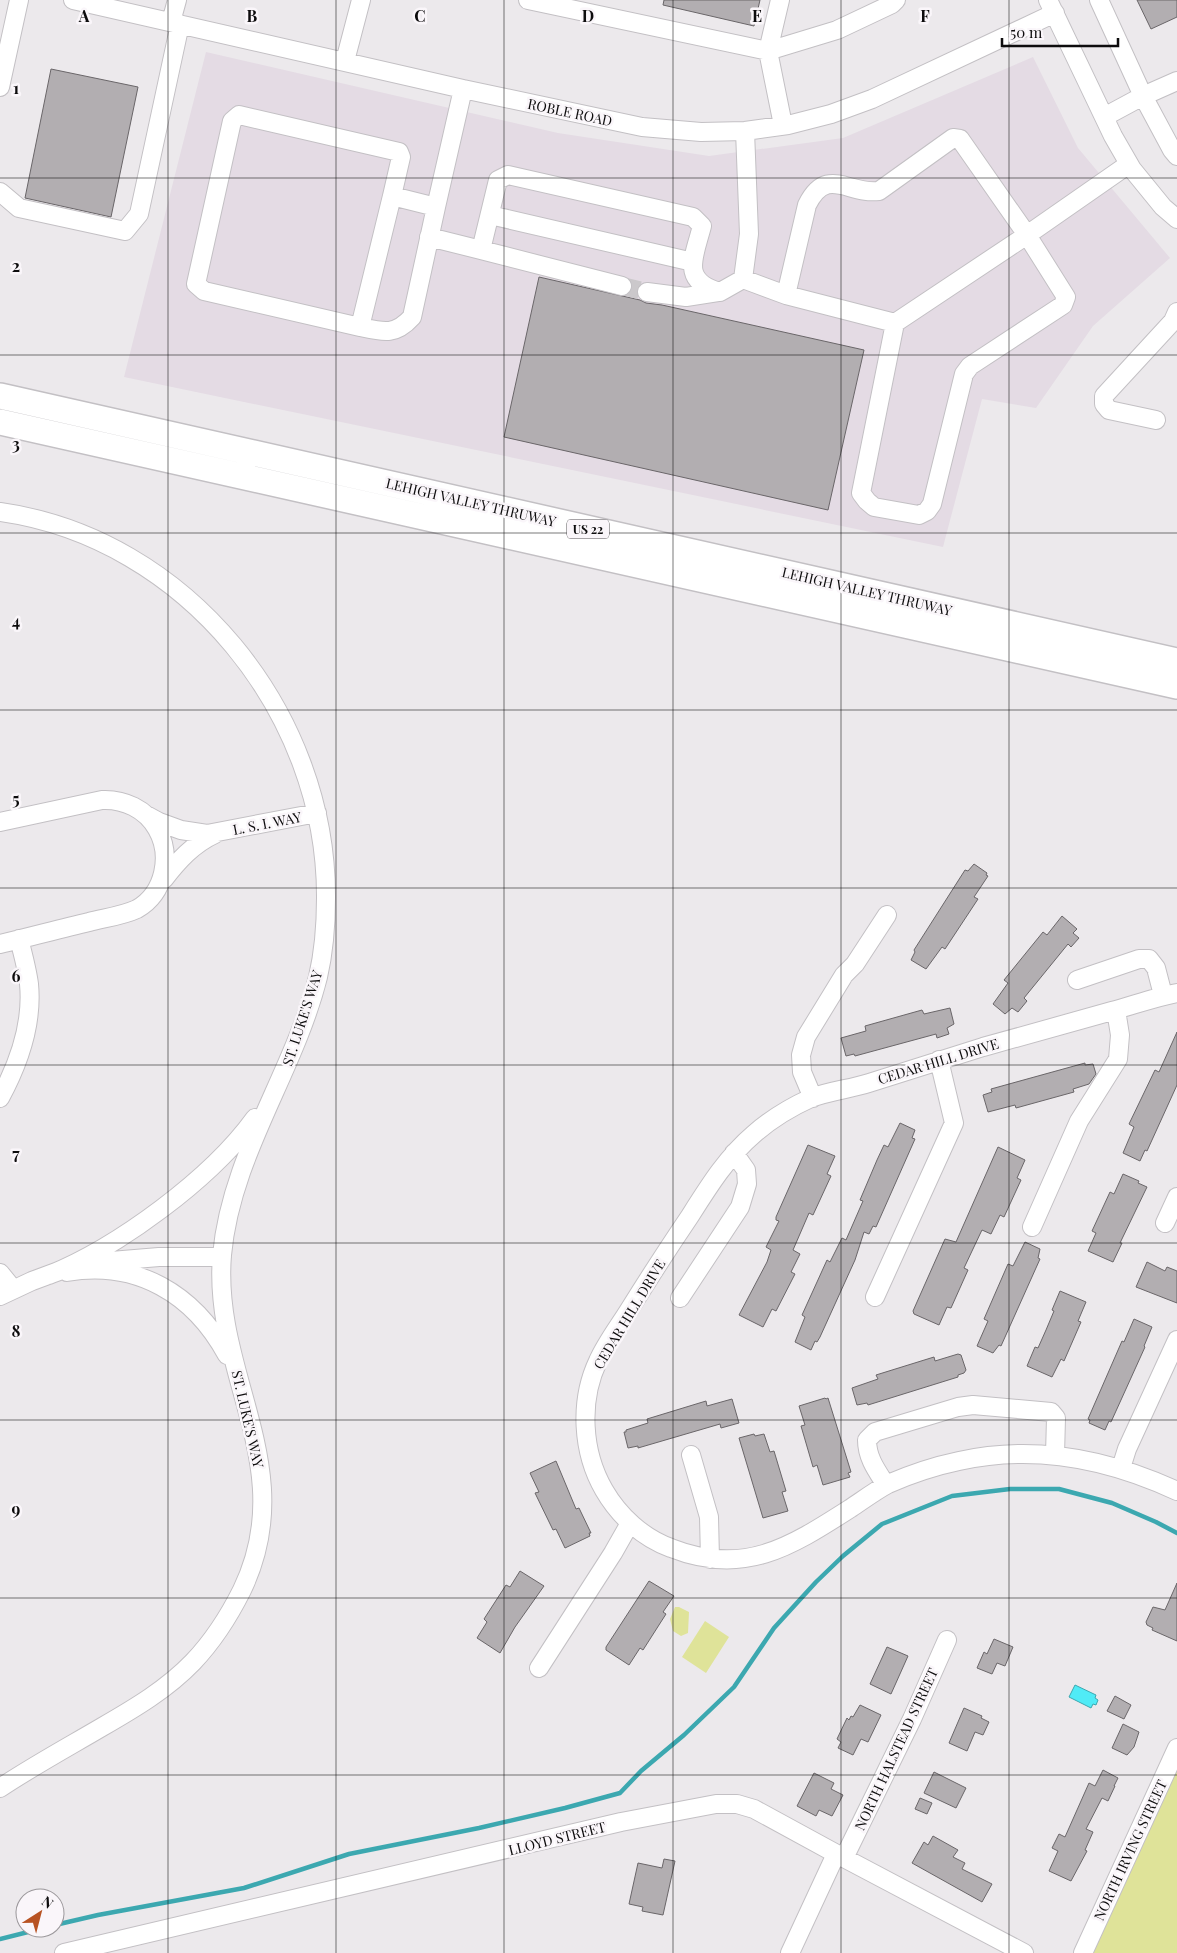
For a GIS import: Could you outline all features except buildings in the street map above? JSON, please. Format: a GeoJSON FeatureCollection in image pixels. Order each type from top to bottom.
{"type":"FeatureCollection","features":[{"type":"Feature","properties":{"kind":"highway","name":"LEHIGH VALLEY THRUWAY"},"geometry":{"type":"LineString","coordinates":[[0,396],[1177,661]]}},
{"type":"Feature","properties":{"kind":"highway","name":"LEHIGH VALLEY THRUWAY"},"geometry":{"type":"LineString","coordinates":[[0,422],[1177,686]]}},
{"type":"Feature","properties":{"kind":"street"},"geometry":{"type":"LineString","coordinates":[[0,87],[19,0]]}},
{"type":"Feature","properties":{"kind":"street","name":"ROBLE ROAD"},"geometry":{"type":"LineString","coordinates":[[72,0],[463,90],[642,127],[701,132],[745,131],[831,114],[872,99],[1052,7]]}},
{"type":"Feature","properties":{"kind":"street"},"geometry":{"type":"LineString","coordinates":[[0,192],[19,208],[125,231],[139,214],[176,23],[177,0]]}},
{"type":"Feature","properties":{"kind":"street"},"geometry":{"type":"LineString","coordinates":[[345,62],[361,0]]}},
{"type":"Feature","properties":{"kind":"street"},"geometry":{"type":"LineString","coordinates":[[528,0],[768,51],[837,30],[892,4],[896,0]]}},
{"type":"Feature","properties":{"kind":"street"},"geometry":{"type":"LineString","coordinates":[[780,0],[768,51],[783,125]]}},
{"type":"Feature","properties":{"kind":"street"},"geometry":{"type":"LineString","coordinates":[[1099,0],[1143,96],[1177,156]]}},
{"type":"Feature","properties":{"kind":"street"},"geometry":{"type":"LineString","coordinates":[[1052,7],[1104,117],[1129,164],[1141,182],[1177,219]]}},
{"type":"Feature","properties":{"kind":"street"},"geometry":{"type":"LineString","coordinates":[[1104,117],[1143,96],[1177,81]]}},
{"type":"Feature","properties":{"kind":"street"},"geometry":{"type":"LineString","coordinates":[[360,327],[401,157],[399,152],[238,115],[232,121],[196,284],[204,291],[360,327],[384,332],[402,327],[412,317],[463,90]]}},
{"type":"Feature","properties":{"kind":"street"},"geometry":{"type":"LineString","coordinates":[[742,279],[749,234],[745,131]]}},
{"type":"Feature","properties":{"kind":"street"},"geometry":{"type":"LineString","coordinates":[[786,295],[807,205],[813,192],[821,185],[841,185],[873,192],[880,191],[953,138],[960,139],[1026,235],[1066,297],[1063,305],[970,366],[964,374],[932,504],[927,511],[919,515],[874,507],[861,493],[895,323],[1026,235],[1129,164]]}},
{"type":"Feature","properties":{"kind":"street"},"geometry":{"type":"LineString","coordinates":[[481,250],[498,180],[508,175],[694,217],[702,226],[693,262],[697,281],[707,288],[720,292]]}},
{"type":"Feature","properties":{"kind":"street"},"geometry":{"type":"LineString","coordinates":[[392,196],[436,207]]}},
{"type":"Feature","properties":{"kind":"street"},"geometry":{"type":"LineString","coordinates":[[490,215],[693,262]]}},
{"type":"Feature","properties":{"kind":"street"},"geometry":{"type":"LineString","coordinates":[[429,237],[622,286]]}},
{"type":"Feature","properties":{"kind":"street"},"geometry":{"type":"LineString","coordinates":[[647,292],[686,297],[720,292],[742,279]]}},
{"type":"Feature","properties":{"kind":"street"},"geometry":{"type":"LineString","coordinates":[[742,279],[786,295],[895,323]]}},
{"type":"Feature","properties":{"kind":"street"},"geometry":{"type":"LineString","coordinates":[[1156,420],[1108,410],[1104,404],[1104,396],[1174,322]]}},
{"type":"Feature","properties":{"kind":"street","name":"ST. LUKE'S WAY"},"geometry":{"type":"LineString","coordinates":[[0,512],[17,514],[69,528],[100,542],[147,568],[193,603],[223,633],[245,659],[278,710],[302,762],[317,813],[325,861],[326,901],[324,942],[318,978],[284,1072],[237,1181],[226,1225],[222,1257],[224,1315],[228,1340],[258,1453],[263,1507],[261,1530],[254,1562],[230,1613],[196,1658],[157,1693],[0,1788]]}},
{"type":"Feature","properties":{"kind":"street"},"geometry":{"type":"LineString","coordinates":[[0,822],[102,800],[122,802],[159,822],[181,830],[203,834],[218,833]]}},
{"type":"Feature","properties":{"kind":"street","name":"L. S. I. WAY"},"geometry":{"type":"LineString","coordinates":[[218,833],[317,813]]}},
{"type":"Feature","properties":{"kind":"street"},"geometry":{"type":"LineString","coordinates":[[146,814],[158,830],[165,852],[164,874],[157,887]]}},
{"type":"Feature","properties":{"kind":"street"},"geometry":{"type":"LineString","coordinates":[[0,944],[132,910],[144,903],[186,853],[200,842],[218,833]]}},
{"type":"Feature","properties":{"kind":"street"},"geometry":{"type":"LineString","coordinates":[[813,1098],[802,1072],[801,1055],[806,1037],[844,975],[854,964],[887,915]]}},
{"type":"Feature","properties":{"kind":"street"},"geometry":{"type":"LineString","coordinates":[[0,1098],[19,1057],[26,1035],[29,1014],[28,975],[19,939]]}},
{"type":"Feature","properties":{"kind":"street"},"geometry":{"type":"LineString","coordinates":[[1077,980],[1139,958],[1149,959],[1170,994]]}},
{"type":"Feature","properties":{"kind":"street","name":"CEDAR HILL DRIVE"},"geometry":{"type":"LineString","coordinates":[[1170,994],[813,1098],[768,1123],[734,1153],[722,1167],[649,1278],[598,1361],[590,1384],[585,1423],[587,1442],[593,1466],[603,1489],[614,1505],[630,1522],[663,1545],[686,1554],[710,1559],[738,1560],[779,1550],[810,1534],[886,1485],[928,1469],[959,1461],[999,1455],[1055,1455],[1086,1459],[1122,1468],[1177,1491]]}},
{"type":"Feature","properties":{"kind":"street"},"geometry":{"type":"LineString","coordinates":[[1032,1227],[1079,1121],[1118,1059],[1120,1035],[1116,1010]]}},
{"type":"Feature","properties":{"kind":"street"},"geometry":{"type":"LineString","coordinates":[[875,1297],[954,1123],[939,1060]]}},
{"type":"Feature","properties":{"kind":"street"},"geometry":{"type":"LineString","coordinates":[[0,1273],[7,1293],[89,1256],[133,1228],[195,1182],[242,1135],[270,1096],[284,1072]]}},
{"type":"Feature","properties":{"kind":"street"},"geometry":{"type":"LineString","coordinates":[[680,1298],[740,1207],[747,1184],[746,1170],[734,1153]]}},
{"type":"Feature","properties":{"kind":"street"},"geometry":{"type":"LineString","coordinates":[[1165,1223],[1177,1197]]}},
{"type":"Feature","properties":{"kind":"street"},"geometry":{"type":"LineString","coordinates":[[49,1274],[106,1261],[173,1257],[222,1257]]}},
{"type":"Feature","properties":{"kind":"street"},"geometry":{"type":"LineString","coordinates":[[49,1274],[78,1270],[108,1270],[142,1278],[170,1290],[193,1310],[216,1336],[230,1360],[240,1383]]}},
{"type":"Feature","properties":{"kind":"street"},"geometry":{"type":"LineString","coordinates":[[1122,1468],[1127,1449],[1177,1340]]}},
{"type":"Feature","properties":{"kind":"street"},"geometry":{"type":"LineString","coordinates":[[886,1485],[875,1468],[867,1450],[867,1440],[875,1432],[958,1407],[973,1405],[1051,1412],[1056,1418],[1055,1455]]}},
{"type":"Feature","properties":{"kind":"street"},"geometry":{"type":"LineString","coordinates":[[691,1455],[709,1517],[710,1559]]}},
{"type":"Feature","properties":{"kind":"street"},"geometry":{"type":"LineString","coordinates":[[539,1668],[613,1553],[630,1522]]}},
{"type":"Feature","properties":{"kind":"street","name":"NORTH HALSTEAD STREET"},"geometry":{"type":"LineString","coordinates":[[790,1953],[912,1719],[947,1640]]}},
{"type":"Feature","properties":{"kind":"street","name":"NORTH IRVING STREET"},"geometry":{"type":"LineString","coordinates":[[1083,1953],[1177,1748]]}},
{"type":"Feature","properties":{"kind":"street","name":"LLOYD STREET"},"geometry":{"type":"LineString","coordinates":[[64,1953],[621,1822],[716,1804],[737,1804],[754,1809],[1024,1953]]}},
{"type":"Feature","properties":{"kind":"shaded area"},"geometry":{"type":"Polygon","coordinates":[[[206,52],[558,133],[709,156],[843,138],[1033,57],[1078,148],[1170,258],[1093,326],[1036,408],[982,399],[943,547],[124,377],[206,52]]]}},
{"type":"Feature","properties":{"kind":"green space"},"geometry":{"type":"Polygon","coordinates":[[[675,1607],[689,1612],[688,1633],[681,1636],[673,1631],[670,1619],[675,1607]]]}},
{"type":"Feature","properties":{"kind":"green space"},"geometry":{"type":"Polygon","coordinates":[[[705,1621],[729,1637],[706,1673],[682,1657],[705,1621]]]}},
{"type":"Feature","properties":{"kind":"green space"},"geometry":{"type":"Polygon","coordinates":[[[1177,1767],[1177,1953],[1092,1953],[1177,1767]]]}},
{"type":"Feature","properties":{"kind":"water"},"geometry":{"type":"Polygon","coordinates":[[[1075,1685],[1096,1695],[1095,1698],[1098,1700],[1096,1705],[1093,1704],[1091,1708],[1069,1697],[1075,1685]]]}},
{"type":"Feature","properties":{"kind":"waterway"},"geometry":{"type":"LineString","coordinates":[[65,1923],[244,1888],[349,1854],[479,1828],[620,1793],[641,1771],[684,1735],[734,1687],[774,1628],[816,1582],[843,1556],[882,1524],[952,1496],[1010,1489],[1059,1489],[1112,1503],[1177,1533]]}},
{"type":"Feature","properties":{"kind":"waterway"},"geometry":{"type":"LineString","coordinates":[[0,1939],[15,1935]]}},
{"type":"Feature","properties":{"kind":"tunnel"},"geometry":{"type":"LineString","coordinates":[[622,286],[647,292]]}}]}
